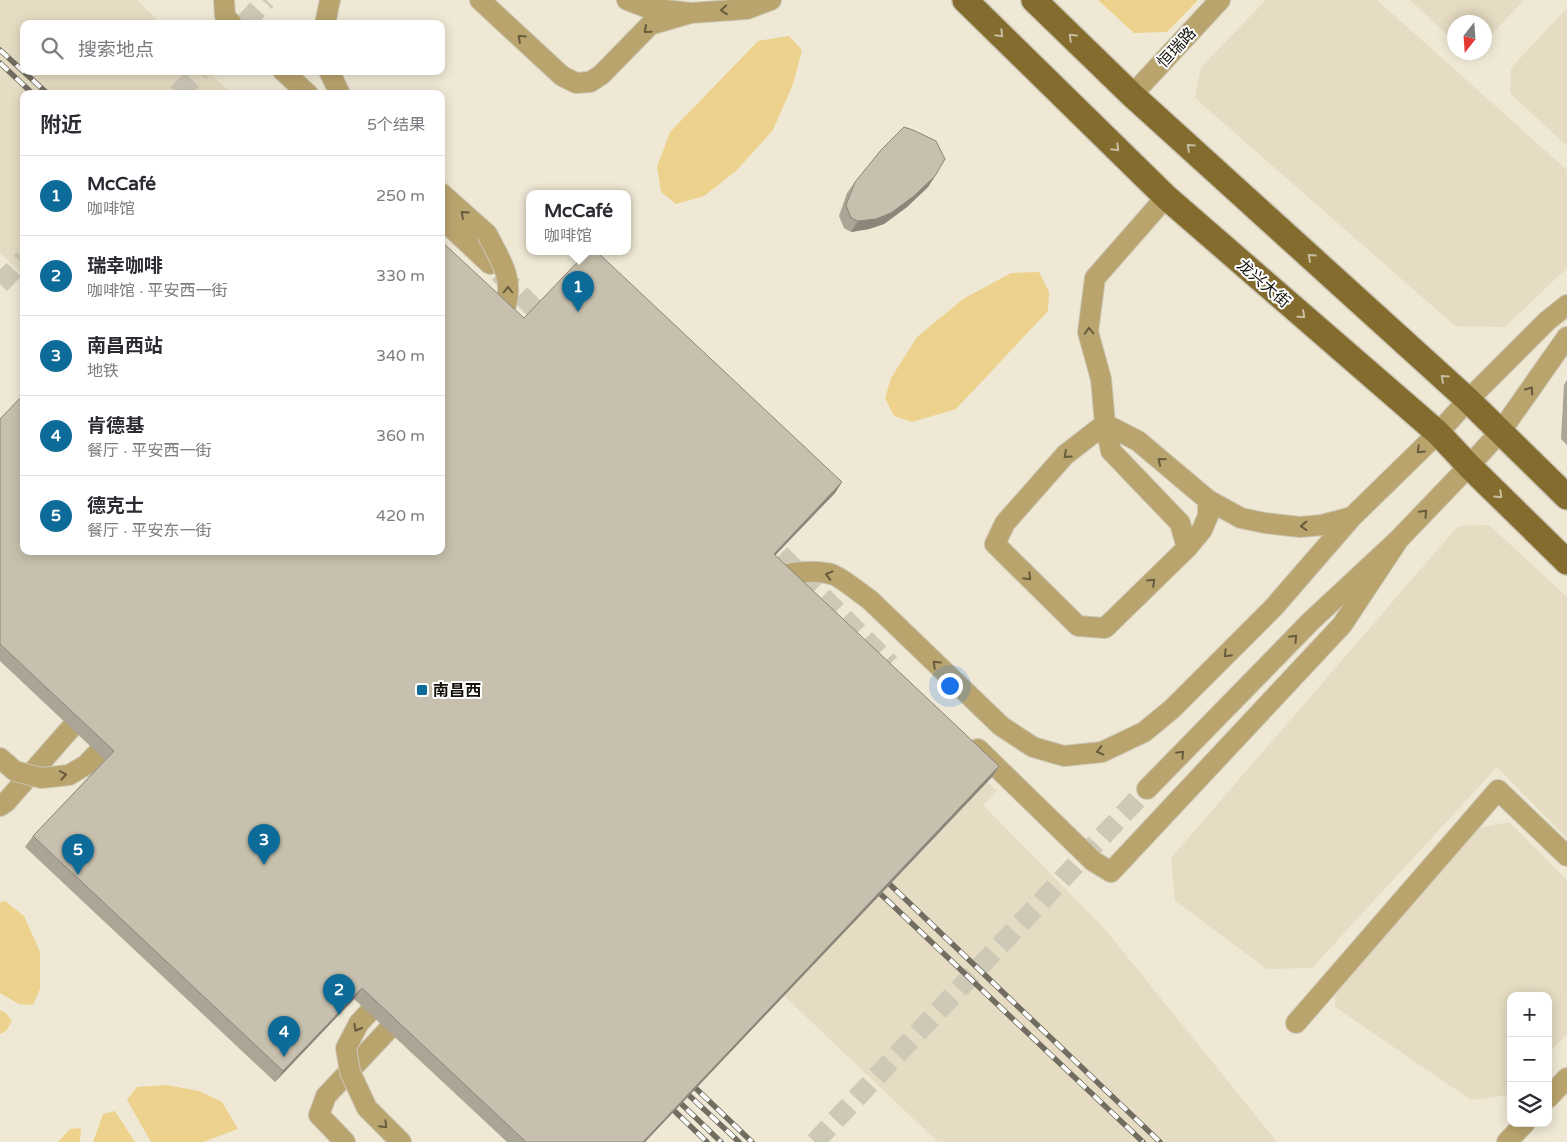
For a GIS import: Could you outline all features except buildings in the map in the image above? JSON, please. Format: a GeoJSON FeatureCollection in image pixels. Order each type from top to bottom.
{"type":"FeatureCollection","features":[{"type":"Feature","properties":{"kind":"main road","name":"龙兴大街"},"geometry":{"type":"LineString","coordinates":[[965,0],[1166,198],[1438,433],[1567,562]]}},
{"type":"Feature","properties":{"kind":"main road"},"geometry":{"type":"LineString","coordinates":[[1034,0],[1132,95],[1468,400],[1567,497]]}},
{"type":"Feature","properties":{"kind":"street"},"geometry":{"type":"LineString","coordinates":[[224,0],[225,16],[228,20]]}},
{"type":"Feature","properties":{"kind":"street"},"geometry":{"type":"LineString","coordinates":[[326,20],[330,0]]}},
{"type":"Feature","properties":{"kind":"street"},"geometry":{"type":"LineString","coordinates":[[480,0],[562,76],[576,83],[590,82],[602,75],[650,25],[691,13]]}},
{"type":"Feature","properties":{"kind":"street"},"geometry":{"type":"LineString","coordinates":[[627,0],[648,8],[691,13],[747,9],[771,0]]}},
{"type":"Feature","properties":{"kind":"street","name":"恒瑞路"},"geometry":{"type":"LineString","coordinates":[[1132,95],[1220,0]]}},
{"type":"Feature","properties":{"kind":"street"},"geometry":{"type":"LineString","coordinates":[[287,75],[304,90]]}},
{"type":"Feature","properties":{"kind":"street"},"geometry":{"type":"LineString","coordinates":[[331,75],[338,90]]}},
{"type":"Feature","properties":{"kind":"street"},"geometry":{"type":"LineString","coordinates":[[445,197],[487,234],[505,269],[510,292],[502,318],[482,340]]}},
{"type":"Feature","properties":{"kind":"street"},"geometry":{"type":"LineString","coordinates":[[1166,198],[1095,278],[1088,332],[1101,379],[1105,424],[1111,451],[1180,523],[1187,548]]}},
{"type":"Feature","properties":{"kind":"street"},"geometry":{"type":"LineString","coordinates":[[445,222],[490,264]]}},
{"type":"Feature","properties":{"kind":"street"},"geometry":{"type":"LineString","coordinates":[[761,593],[774,578],[801,572],[832,574],[870,600],[1001,726],[1033,747],[1064,756],[1102,752],[1144,732],[1172,709],[1274,607],[1352,517],[1438,433],[1468,400],[1547,321],[1567,305]]}},
{"type":"Feature","properties":{"kind":"street"},"geometry":{"type":"LineString","coordinates":[[1147,790],[1311,621],[1399,539],[1469,466],[1501,431],[1567,338]]}},
{"type":"Feature","properties":{"kind":"street"},"geometry":{"type":"LineString","coordinates":[[1105,424],[1138,441],[1208,500],[1241,518],[1300,527],[1322,525],[1352,517]]}},
{"type":"Feature","properties":{"kind":"street"},"geometry":{"type":"LineString","coordinates":[[1105,424],[1066,455],[1006,523],[995,544],[1078,626],[1105,628],[1187,548],[1202,530],[1208,516],[1208,500]]}},
{"type":"Feature","properties":{"kind":"street"},"geometry":{"type":"LineString","coordinates":[[967,739],[1094,861],[1111,872],[1342,625],[1399,539]]}},
{"type":"Feature","properties":{"kind":"street"},"geometry":{"type":"LineString","coordinates":[[0,758],[15,771],[41,778],[69,774],[86,765],[126,722]]}},
{"type":"Feature","properties":{"kind":"street"},"geometry":{"type":"LineString","coordinates":[[0,806],[6,802],[71,728]]}},
{"type":"Feature","properties":{"kind":"street"},"geometry":{"type":"LineString","coordinates":[[1296,1023],[1498,790],[1567,856]]}},
{"type":"Feature","properties":{"kind":"street"},"geometry":{"type":"LineString","coordinates":[[400,979],[359,1023],[346,1048],[350,1072],[367,1108],[401,1142]]}},
{"type":"Feature","properties":{"kind":"street"},"geometry":{"type":"LineString","coordinates":[[345,1142],[319,1115],[326,1096],[388,1030]]}},
{"type":"Feature","properties":{"kind":"street"},"geometry":{"type":"LineString","coordinates":[[1552,1094],[1567,1078]]}},
{"type":"Feature","properties":{"kind":"street"},"geometry":{"type":"LineString","coordinates":[[1507,1142],[1521,1127]]}},
{"type":"Feature","properties":{"kind":"shaded area"},"geometry":{"type":"Polygon","coordinates":[[[0,0],[137,0],[157,20],[20,20],[20,75],[213,75],[227,90],[20,90],[20,272],[0,253],[0,0]]]}},
{"type":"Feature","properties":{"kind":"shaded area"},"geometry":{"type":"Polygon","coordinates":[[[1098,0],[1198,0],[1167,32],[1134,33],[1098,0]]]}},
{"type":"Feature","properties":{"kind":"shaded area"},"geometry":{"type":"Polygon","coordinates":[[[1266,0],[1377,0],[1567,170],[1567,268],[1505,327],[1455,326],[1195,98],[1201,67],[1266,0]]]}},
{"type":"Feature","properties":{"kind":"shaded area"},"geometry":{"type":"Polygon","coordinates":[[[1410,0],[1524,0],[1492,34],[1492,15],[1447,15],[1447,34],[1410,0]]]}},
{"type":"Feature","properties":{"kind":"shaded area"},"geometry":{"type":"Polygon","coordinates":[[[1567,8],[1567,146],[1510,93],[1511,68],[1567,8]]]}},
{"type":"Feature","properties":{"kind":"shaded area"},"geometry":{"type":"Polygon","coordinates":[[[789,36],[802,50],[793,84],[773,130],[736,171],[704,196],[676,204],[661,192],[657,167],[670,132],[758,41],[789,36]]]}},
{"type":"Feature","properties":{"kind":"shaded area"},"geometry":{"type":"Polygon","coordinates":[[[445,266],[997,791],[983,805],[1104,928],[1277,1142],[938,1142],[319,555],[445,555],[445,266]]]}},
{"type":"Feature","properties":{"kind":"shaded area"},"geometry":{"type":"Polygon","coordinates":[[[1039,272],[1049,292],[1048,311],[956,409],[912,422],[894,416],[885,398],[891,378],[917,337],[963,299],[1011,273],[1039,272]]]}},
{"type":"Feature","properties":{"kind":"shaded area"},"geometry":{"type":"Polygon","coordinates":[[[1489,525],[1567,597],[1567,839],[1497,767],[1312,968],[1267,969],[1175,901],[1171,858],[1458,526],[1489,525]]]}},
{"type":"Feature","properties":{"kind":"shaded area"},"geometry":{"type":"Polygon","coordinates":[[[1509,822],[1567,880],[1567,1034],[1552,1050],[1552,992],[1507,992],[1507,1095],[1471,1100],[1335,1007],[1336,972],[1477,828],[1509,822]]]}},
{"type":"Feature","properties":{"kind":"shaded area"},"geometry":{"type":"Polygon","coordinates":[[[5,901],[24,916],[40,952],[40,989],[33,1005],[19,1004],[0,993],[0,902],[5,901]]]}},
{"type":"Feature","properties":{"kind":"shaded area"},"geometry":{"type":"Polygon","coordinates":[[[0,1010],[6,1013],[12,1021],[6,1031],[0,1034],[0,1010]]]}},
{"type":"Feature","properties":{"kind":"shaded area"},"geometry":{"type":"Polygon","coordinates":[[[166,1085],[199,1091],[222,1102],[238,1129],[203,1142],[151,1142],[127,1100],[137,1087],[166,1085]]]}},
{"type":"Feature","properties":{"kind":"shaded area"},"geometry":{"type":"Polygon","coordinates":[[[115,1111],[135,1142],[93,1142],[103,1114],[115,1111]]]}},
{"type":"Feature","properties":{"kind":"shaded area"},"geometry":{"type":"Polygon","coordinates":[[[81,1128],[80,1142],[58,1142],[70,1129],[81,1128]]]}},
{"type":"Feature","properties":{"kind":"tunnel"},"geometry":{"type":"LineString","coordinates":[[248,20],[266,0]]}},
{"type":"Feature","properties":{"kind":"tunnel"},"geometry":{"type":"LineString","coordinates":[[182,90],[196,75]]}},
{"type":"Feature","properties":{"kind":"tunnel"},"geometry":{"type":"LineString","coordinates":[[0,284],[20,263]]}},
{"type":"Feature","properties":{"kind":"tunnel"},"geometry":{"type":"LineString","coordinates":[[499,273],[553,327]]}},
{"type":"Feature","properties":{"kind":"tunnel"},"geometry":{"type":"LineString","coordinates":[[759,533],[890,664]]}},
{"type":"Feature","properties":{"kind":"tunnel"},"geometry":{"type":"LineString","coordinates":[[815,1142],[1147,789]]}},
{"type":"Feature","properties":{"kind":"railway"},"geometry":{"type":"LineString","coordinates":[[0,50],[20,68]]}},
{"type":"Feature","properties":{"kind":"railway"},"geometry":{"type":"LineString","coordinates":[[0,63],[29,90]]}},
{"type":"Feature","properties":{"kind":"railway"},"geometry":{"type":"LineString","coordinates":[[27,75],[44,90]]}},
{"type":"Feature","properties":{"kind":"railway"},"geometry":{"type":"LineString","coordinates":[[880,875],[1160,1142]]}},
{"type":"Feature","properties":{"kind":"railway"},"geometry":{"type":"LineString","coordinates":[[870,884],[1143,1142]]}},
{"type":"Feature","properties":{"kind":"railway"},"geometry":{"type":"LineString","coordinates":[[685,1078],[752,1142]]}},
{"type":"Feature","properties":{"kind":"railway"},"geometry":{"type":"LineString","coordinates":[[678,1085],[739,1142]]}},
{"type":"Feature","properties":{"kind":"railway"},"geometry":{"type":"LineString","coordinates":[[671,1094],[721,1142]]}},
{"type":"Feature","properties":{"kind":"railway"},"geometry":{"type":"LineString","coordinates":[[665,1102],[707,1142]]}},
{"type":"Feature","properties":{"kind":"place","name":"McCafé"},"geometry":{"type":"Point","coordinates":[578,312]}},
{"type":"Feature","properties":{"kind":"place","name":"南昌西"},"geometry":{"type":"Point","coordinates":[422,690]}},
{"type":"Feature","properties":{"kind":"place","name":"南昌西站"},"geometry":{"type":"Point","coordinates":[264,865]}},
{"type":"Feature","properties":{"kind":"place","name":"德克士"},"geometry":{"type":"Point","coordinates":[78,875]}},
{"type":"Feature","properties":{"kind":"place","name":"瑞幸咖啡"},"geometry":{"type":"Point","coordinates":[339,1015]}},
{"type":"Feature","properties":{"kind":"place","name":"肯德基"},"geometry":{"type":"Point","coordinates":[284,1057]}}]}
